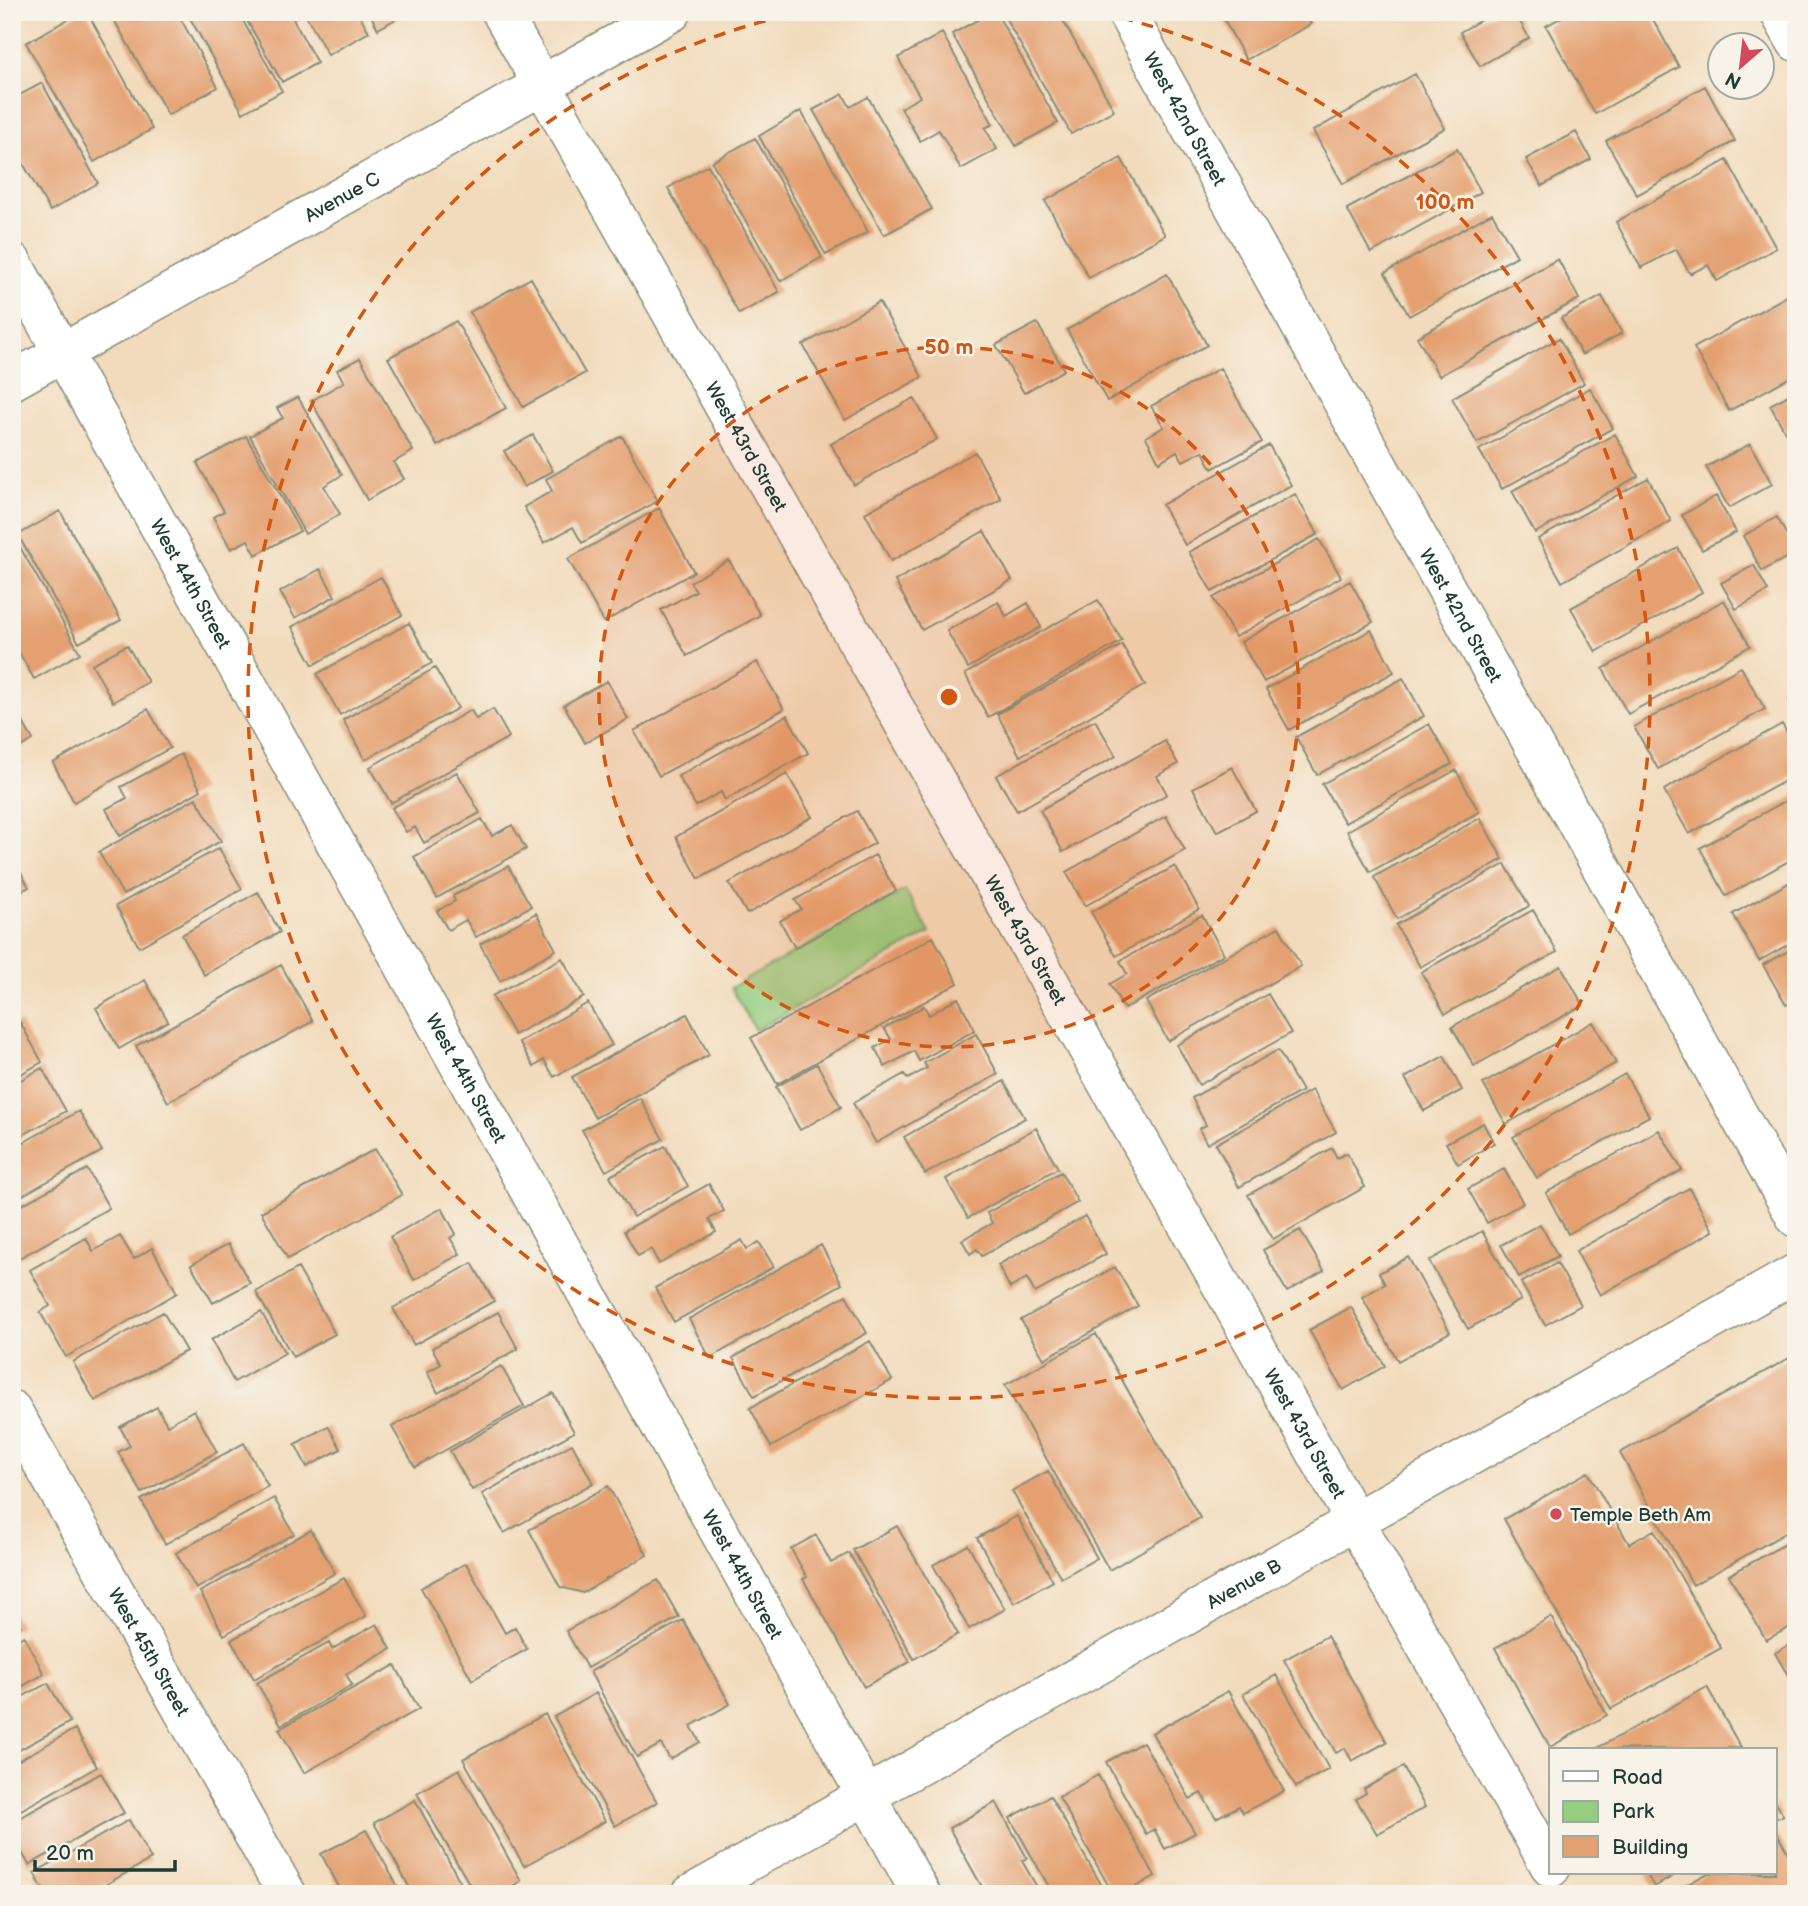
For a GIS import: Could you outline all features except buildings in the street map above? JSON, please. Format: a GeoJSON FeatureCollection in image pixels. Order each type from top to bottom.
{"type":"FeatureCollection","features":[{"type":"Feature","properties":{"kind":"street","name":"West 43rd Street"},"geometry":{"type":"LineString","coordinates":[[501,12],[1549,1865]]}},
{"type":"Feature","properties":{"kind":"street","name":"Avenue C"},"geometry":{"type":"LineString","coordinates":[[12,381],[671,12]]}},
{"type":"Feature","properties":{"kind":"street","name":"West 42nd Street"},"geometry":{"type":"LineString","coordinates":[[1126,12],[1796,1218]]}},
{"type":"Feature","properties":{"kind":"street"},"geometry":{"type":"LineString","coordinates":[[1779,12],[1796,42]]}},
{"type":"Feature","properties":{"kind":"street","name":"West 44th Street"},"geometry":{"type":"LineString","coordinates":[[12,262],[921,1894]]}},
{"type":"Feature","properties":{"kind":"street","name":"Avenue B"},"geometry":{"type":"LineString","coordinates":[[691,1894],[1796,1273]]}},
{"type":"Feature","properties":{"kind":"street","name":"West 45th Street"},"geometry":{"type":"LineString","coordinates":[[12,1410],[287,1894]]}},
{"type":"Feature","properties":{"kind":"street","name":"West 43rd Street"},"geometry":{"type":"LineString","coordinates":[[1554,1874],[1565,1894]]}},
{"type":"Feature","properties":{"kind":"green space"},"geometry":{"type":"Polygon","coordinates":[[[905,890],[930,933],[755,1030],[731,988],[905,890]]]}},
{"type":"Feature","properties":{"kind":"place","name":"Temple Beth Am"},"geometry":{"type":"Point","coordinates":[1556,1514]}}]}
